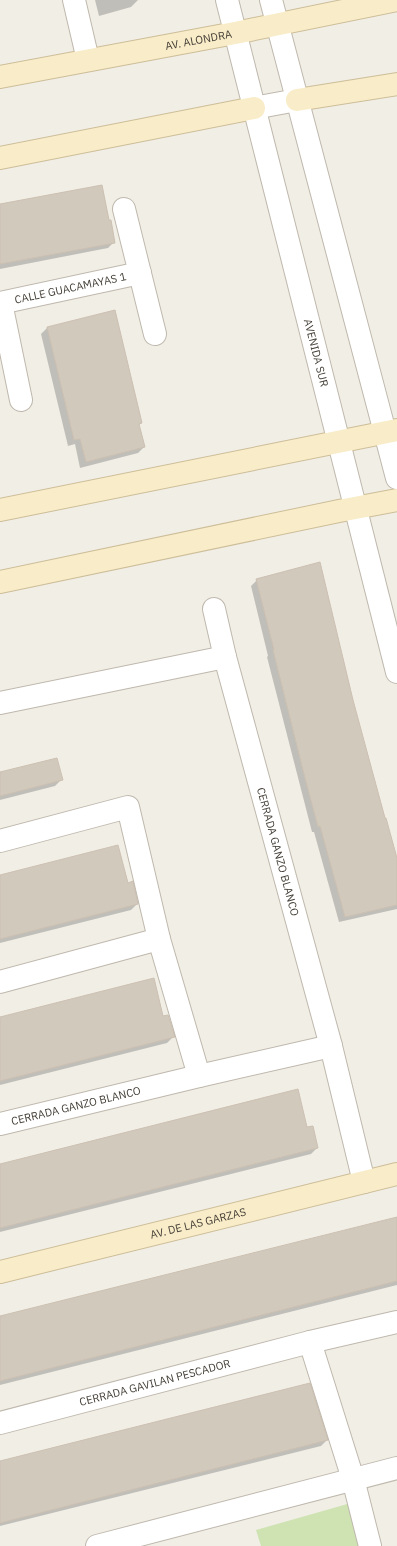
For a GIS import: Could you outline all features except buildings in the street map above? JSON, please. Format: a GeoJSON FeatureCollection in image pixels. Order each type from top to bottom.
{"type":"FeatureCollection","features":[{"type":"Feature","properties":{"kind":"main road","name":"AV. ALONDRA"},"geometry":{"type":"LineString","coordinates":[[0,77],[397,0]]}},
{"type":"Feature","properties":{"kind":"main road"},"geometry":{"type":"LineString","coordinates":[[297,100],[397,84]]}},
{"type":"Feature","properties":{"kind":"main road"},"geometry":{"type":"LineString","coordinates":[[0,158],[254,108]]}},
{"type":"Feature","properties":{"kind":"main road"},"geometry":{"type":"LineString","coordinates":[[0,510],[390,431]]}},
{"type":"Feature","properties":{"kind":"main road"},"geometry":{"type":"LineString","coordinates":[[0,582],[397,500]]}},
{"type":"Feature","properties":{"kind":"main road","name":"AV. DE LAS GARZAS"},"geometry":{"type":"LineString","coordinates":[[0,1272],[397,1174]]}},
{"type":"Feature","properties":{"kind":"street"},"geometry":{"type":"LineString","coordinates":[[74,0],[88,60]]}},
{"type":"Feature","properties":{"kind":"street","name":"AVENIDA SUR"},"geometry":{"type":"LineString","coordinates":[[227,0],[397,672]]}},
{"type":"Feature","properties":{"kind":"street"},"geometry":{"type":"LineString","coordinates":[[271,0],[297,100],[390,431],[397,478]]}},
{"type":"Feature","properties":{"kind":"street"},"geometry":{"type":"LineString","coordinates":[[254,108],[297,100]]}},
{"type":"Feature","properties":{"kind":"street","name":"CALLE GUACAMAYAS 1"},"geometry":{"type":"LineString","coordinates":[[124,210],[155,334]]}},
{"type":"Feature","properties":{"kind":"street","name":"CALLE GUACAMAYAS 1"},"geometry":{"type":"LineString","coordinates":[[21,400],[1,303],[140,273]]}},
{"type":"Feature","properties":{"kind":"street","name":"CERRADA GANZO BLANCO"},"geometry":{"type":"LineString","coordinates":[[214,609],[225,657],[331,1046],[364,1182]]}},
{"type":"Feature","properties":{"kind":"street"},"geometry":{"type":"LineString","coordinates":[[0,703],[225,657]]}},
{"type":"Feature","properties":{"kind":"street"},"geometry":{"type":"LineString","coordinates":[[0,840],[128,806],[159,939],[199,1076]]}},
{"type":"Feature","properties":{"kind":"street"},"geometry":{"type":"LineString","coordinates":[[0,982],[159,939]]}},
{"type":"Feature","properties":{"kind":"street","name":"CERRADA GANZO BLANCO"},"geometry":{"type":"LineString","coordinates":[[0,1124],[331,1046]]}},
{"type":"Feature","properties":{"kind":"street","name":"CERRADA GAVILAN PESCADOR"},"geometry":{"type":"LineString","coordinates":[[0,1423],[310,1342],[397,1322]]}},
{"type":"Feature","properties":{"kind":"street"},"geometry":{"type":"LineString","coordinates":[[310,1342],[353,1479],[370,1546]]}},
{"type":"Feature","properties":{"kind":"street"},"geometry":{"type":"LineString","coordinates":[[97,1546],[397,1468]]}},
{"type":"Feature","properties":{"kind":"green space"},"geometry":{"type":"Polygon","coordinates":[[[358,1501],[371,1546],[261,1546],[256,1530],[358,1501]]]}}]}
